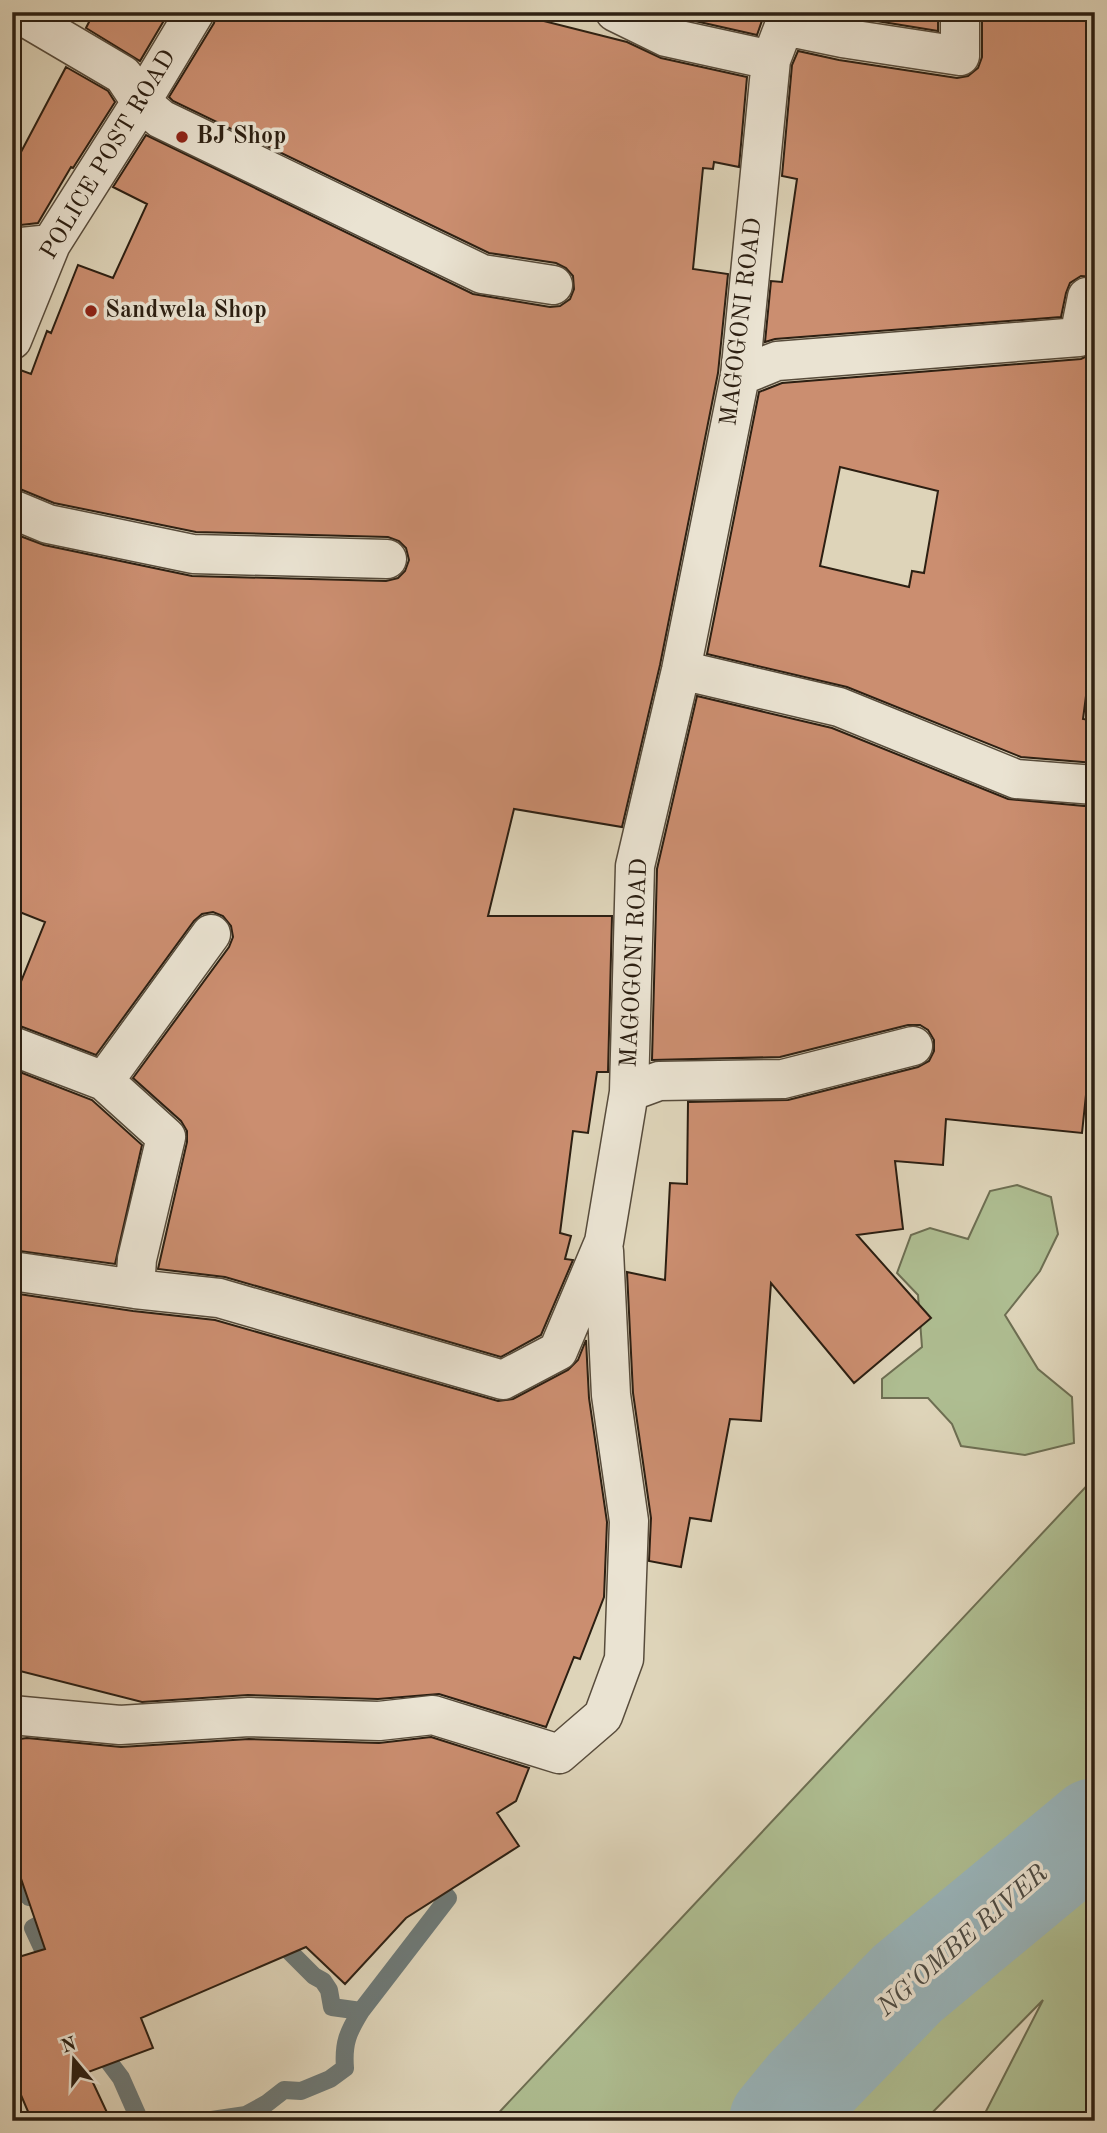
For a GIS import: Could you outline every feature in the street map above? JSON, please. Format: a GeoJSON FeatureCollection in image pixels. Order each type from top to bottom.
{"type":"FeatureCollection","features":[{"type":"Feature","properties":{"kind":"street"},"geometry":{"type":"LineString","coordinates":[[16,12],[123,75],[141,102],[161,119],[482,274],[553,285]]}},
{"type":"Feature","properties":{"kind":"street","name":"POLICE POST ROAD"},"geometry":{"type":"LineString","coordinates":[[12,340],[51,244],[195,12]]}},
{"type":"Feature","properties":{"kind":"street"},"geometry":{"type":"LineString","coordinates":[[615,12],[666,37],[781,33],[842,38],[960,56],[960,12]]}},
{"type":"Feature","properties":{"kind":"street","name":"MAGOGONI ROAD"},"geometry":{"type":"LineString","coordinates":[[12,1271],[219,1298],[503,1380],[558,1351],[604,1242],[629,1091],[635,866],[681,670],[740,376],[781,33]]}},
{"type":"Feature","properties":{"kind":"street"},"geometry":{"type":"LineString","coordinates":[[12,248],[51,244]]}},
{"type":"Feature","properties":{"kind":"street"},"geometry":{"type":"LineString","coordinates":[[740,376],[777,361],[1079,337],[1087,297]]}},
{"type":"Feature","properties":{"kind":"street"},"geometry":{"type":"LineString","coordinates":[[12,509],[48,524],[193,554],[387,559]]}},
{"type":"Feature","properties":{"kind":"street"},"geometry":{"type":"LineString","coordinates":[[681,670],[839,707],[1016,779],[1095,785]]}},
{"type":"Feature","properties":{"kind":"street"},"geometry":{"type":"LineString","coordinates":[[104,1081],[211,934]]}},
{"type":"Feature","properties":{"kind":"street"},"geometry":{"type":"LineString","coordinates":[[12,1046],[104,1081],[166,1137],[137,1259],[135,1289]]}},
{"type":"Feature","properties":{"kind":"street"},"geometry":{"type":"LineString","coordinates":[[629,1091],[659,1081],[783,1079],[913,1046]]}},
{"type":"Feature","properties":{"kind":"street"},"geometry":{"type":"LineString","coordinates":[[12,1715],[120,1725],[249,1717],[379,1721],[433,1715],[559,1754],[603,1716],[624,1658],[629,1521],[611,1395],[604,1242]]}},
{"type":"Feature","properties":{"kind":"green space"},"geometry":{"type":"Polygon","coordinates":[[[1017,1185],[1051,1197],[1058,1234],[1040,1271],[1005,1315],[1038,1369],[1072,1397],[1074,1443],[1025,1455],[961,1446],[952,1424],[928,1398],[882,1398],[882,1379],[922,1347],[918,1295],[897,1273],[911,1235],[930,1228],[968,1239],[990,1191],[1017,1185]]]}},
{"type":"Feature","properties":{"kind":"green space"},"geometry":{"type":"Polygon","coordinates":[[[1095,1477],[1095,2121],[981,2121],[1043,2000],[924,2121],[491,2121],[1095,1477]]]}},
{"type":"Feature","properties":{"kind":"building"},"geometry":{"type":"Polygon","coordinates":[[[94,12],[169,12],[140,61],[86,28],[94,12]]]}},
{"type":"Feature","properties":{"kind":"building"},"geometry":{"type":"Polygon","coordinates":[[[217,12],[508,12],[627,42],[661,58],[747,77],[739,167],[714,162],[713,169],[703,168],[693,269],[728,274],[718,373],[660,665],[622,827],[514,809],[488,916],[612,916],[608,1072],[597,1072],[588,1133],[573,1131],[560,1233],[571,1236],[565,1259],[573,1260],[541,1335],[501,1357],[225,1277],[158,1269],[187,1142],[187,1131],[181,1121],[133,1078],[229,947],[233,937],[231,926],[223,916],[213,912],[202,914],[194,921],[96,1055],[12,1025],[12,1004],[45,922],[12,909],[12,533],[44,545],[192,576],[386,581],[398,578],[405,571],[409,560],[406,548],[399,541],[388,537],[196,532],[54,503],[12,488],[12,367],[31,374],[47,331],[51,333],[78,265],[113,278],[147,204],[113,187],[146,135],[473,294],[550,307],[560,306],[570,299],[574,289],[573,276],[566,268],[556,263],[489,253],[173,101],[169,97],[214,23],[217,12]]]}},
{"type":"Feature","properties":{"kind":"building"},"geometry":{"type":"Polygon","coordinates":[[[665,12],[765,12],[757,35],[665,12]]]}},
{"type":"Feature","properties":{"kind":"building"},"geometry":{"type":"Polygon","coordinates":[[[826,12],[938,12],[938,31],[846,16],[826,12]]]}},
{"type":"Feature","properties":{"kind":"building"},"geometry":{"type":"Polygon","coordinates":[[[982,12],[1095,12],[1095,277],[1081,276],[1070,283],[1061,317],[775,339],[765,342],[771,281],[782,282],[797,179],[782,176],[792,65],[798,51],[957,78],[968,76],[978,68],[982,57],[982,12]]]}},
{"type":"Feature","properties":{"kind":"building"},"geometry":{"type":"Polygon","coordinates":[[[66,67],[108,91],[115,102],[73,168],[71,167],[38,223],[12,226],[12,169],[66,67]]]}},
{"type":"Feature","properties":{"kind":"building"},"geometry":{"type":"Polygon","coordinates":[[[1095,352],[1095,627],[1083,719],[1095,721],[1095,763],[1021,757],[847,687],[707,654],[759,392],[782,383],[1081,359],[1095,352]],[[840,467],[820,566],[909,587],[912,571],[924,573],[938,491],[840,467]]]}},
{"type":"Feature","properties":{"kind":"building"},"geometry":{"type":"Polygon","coordinates":[[[697,696],[832,728],[1008,799],[1095,807],[1095,1009],[1082,1133],[946,1119],[943,1165],[895,1161],[903,1229],[857,1235],[931,1318],[854,1383],[771,1283],[761,1421],[730,1419],[711,1521],[690,1518],[681,1567],[649,1561],[651,1518],[633,1393],[627,1272],[665,1280],[670,1183],[687,1184],[688,1102],[788,1100],[918,1067],[929,1061],[934,1051],[934,1040],[928,1030],[920,1025],[908,1025],[780,1057],[652,1060],[657,869],[697,696]]]}},
{"type":"Feature","properties":{"kind":"building"},"geometry":{"type":"Polygon","coordinates":[[[12,1069],[92,1100],[142,1145],[115,1264],[12,1250],[12,1069]]]}},
{"type":"Feature","properties":{"kind":"building"},"geometry":{"type":"Polygon","coordinates":[[[12,1293],[215,1320],[498,1401],[513,1399],[568,1370],[578,1360],[586,1340],[589,1398],[607,1522],[604,1597],[580,1659],[574,1657],[546,1727],[439,1694],[378,1699],[248,1695],[142,1702],[12,1669],[12,1293]]]}},
{"type":"Feature","properties":{"kind":"building"},"geometry":{"type":"Polygon","coordinates":[[[431,1737],[529,1768],[516,1801],[497,1813],[519,1846],[406,1918],[345,1984],[306,1947],[141,2018],[153,2048],[88,2072],[111,2121],[32,2121],[12,2074],[12,1959],[45,1949],[15,1861],[12,1842],[12,1740],[27,1738],[121,1747],[249,1739],[379,1743],[431,1737]]]}},
{"type":"Feature","properties":{"kind":"waterway","name":"NG'OMBE RIVER"},"geometry":{"type":"LineString","coordinates":[[779,2121],[807,2087],[907,1984],[1095,1828]]}},
{"type":"Feature","properties":{"kind":"waterway"},"geometry":{"type":"LineString","coordinates":[[29,1897],[15,1879],[22,1861],[32,1856]]}},
{"type":"Feature","properties":{"kind":"waterway"},"geometry":{"type":"LineString","coordinates":[[361,2011],[448,1898],[430,1878]]}},
{"type":"Feature","properties":{"kind":"waterway"},"geometry":{"type":"LineString","coordinates":[[53,1971],[33,1928],[55,1916]]}},
{"type":"Feature","properties":{"kind":"waterway"},"geometry":{"type":"LineString","coordinates":[[205,2121],[246,2115],[284,2090],[301,2091],[330,2079],[345,2068],[347,2038],[361,2011],[332,2007],[329,1990],[323,1981],[314,1976],[274,1936]]}},
{"type":"Feature","properties":{"kind":"waterway"},"geometry":{"type":"LineString","coordinates":[[97,2046],[121,2078],[140,2121]]}},
{"type":"Feature","properties":{"kind":"place","name":"BJ Shop"},"geometry":{"type":"Point","coordinates":[182,137]}},
{"type":"Feature","properties":{"kind":"place","name":"Sandwela Shop"},"geometry":{"type":"Point","coordinates":[91,311]}}]}
